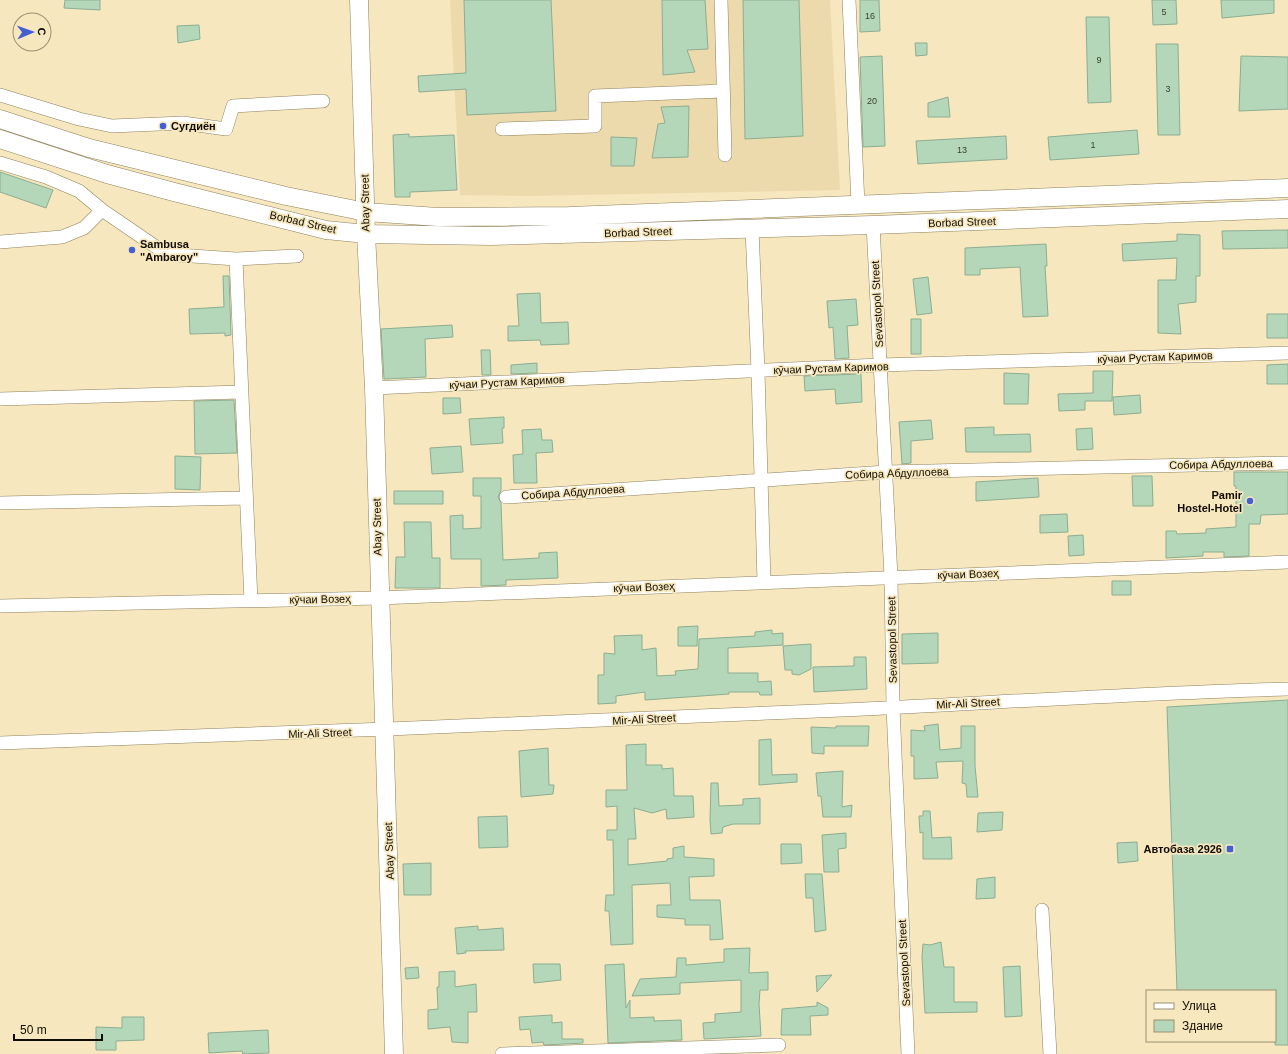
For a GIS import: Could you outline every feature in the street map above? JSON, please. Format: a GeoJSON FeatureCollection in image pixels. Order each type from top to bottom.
{"type":"FeatureCollection","features":[{"type":"Feature","properties":{"kind":"main road","name":"Abay Street"},"geometry":{"type":"LineString","coordinates":[[358,0],[366,234],[374,388],[379,598],[385,730],[394,1054]]}},
{"type":"Feature","properties":{"kind":"main road","name":"Borbad Street"},"geometry":{"type":"LineString","coordinates":[[0,119],[89,148],[286,196],[366,212],[438,217],[569,216],[1288,188]]}},
{"type":"Feature","properties":{"kind":"main road","name":"Borbad Street"},"geometry":{"type":"LineString","coordinates":[[0,139],[107,174],[174,192],[326,230],[366,234],[491,236],[752,229],[1288,209]]}},
{"type":"Feature","properties":{"kind":"street"},"geometry":{"type":"LineString","coordinates":[[721,0],[725,155]]}},
{"type":"Feature","properties":{"kind":"street"},"geometry":{"type":"LineString","coordinates":[[849,0],[858,205]]}},
{"type":"Feature","properties":{"kind":"street"},"geometry":{"type":"LineString","coordinates":[[502,129],[595,126],[595,96],[724,92]]}},
{"type":"Feature","properties":{"kind":"street"},"geometry":{"type":"LineString","coordinates":[[0,95],[79,119],[112,126],[183,123],[226,129],[233,106],[323,101]]}},
{"type":"Feature","properties":{"kind":"street"},"geometry":{"type":"LineString","coordinates":[[0,163],[46,177],[79,191],[102,210],[159,249],[178,255],[236,259],[297,256]]}},
{"type":"Feature","properties":{"kind":"street"},"geometry":{"type":"LineString","coordinates":[[0,242],[62,237],[84,228],[102,210]]}},
{"type":"Feature","properties":{"kind":"street","name":"Sevastopol Street"},"geometry":{"type":"LineString","coordinates":[[873,225],[886,472],[908,1054]]}},
{"type":"Feature","properties":{"kind":"street"},"geometry":{"type":"LineString","coordinates":[[752,229],[762,480],[764,582]]}},
{"type":"Feature","properties":{"kind":"street"},"geometry":{"type":"LineString","coordinates":[[236,259],[251,600]]}},
{"type":"Feature","properties":{"kind":"street","name":"кӯчаи Рустам Каримов"},"geometry":{"type":"LineString","coordinates":[[374,388],[880,365],[1288,352]]}},
{"type":"Feature","properties":{"kind":"street"},"geometry":{"type":"LineString","coordinates":[[0,399],[241,392]]}},
{"type":"Feature","properties":{"kind":"street","name":"Собира Абдуллоева"},"geometry":{"type":"LineString","coordinates":[[506,497],[886,472],[1288,463]]}},
{"type":"Feature","properties":{"kind":"street"},"geometry":{"type":"LineString","coordinates":[[0,503],[246,498]]}},
{"type":"Feature","properties":{"kind":"street","name":"кӯчаи Возеҳ"},"geometry":{"type":"LineString","coordinates":[[0,606],[379,598],[1288,562]]}},
{"type":"Feature","properties":{"kind":"street","name":"Mir-Ali Street"},"geometry":{"type":"LineString","coordinates":[[0,743],[385,730],[894,707],[1158,692],[1288,689]]}},
{"type":"Feature","properties":{"kind":"street"},"geometry":{"type":"LineString","coordinates":[[1042,910],[1050,1054]]}},
{"type":"Feature","properties":{"kind":"street"},"geometry":{"type":"LineString","coordinates":[[502,1054],[778,1045]]}},
{"type":"Feature","properties":{"kind":"shaded area"},"geometry":{"type":"Polygon","coordinates":[[[450,0],[830,0],[840,190],[527,196],[460,195],[450,0]]]}},
{"type":"Feature","properties":{"kind":"building"},"geometry":{"type":"Polygon","coordinates":[[[65,0],[100,0],[100,10],[64,8],[65,0]]]}},
{"type":"Feature","properties":{"kind":"building"},"geometry":{"type":"Polygon","coordinates":[[[464,0],[551,0],[556,111],[467,115],[466,89],[419,92],[418,76],[466,73],[464,0]]]}},
{"type":"Feature","properties":{"kind":"building"},"geometry":{"type":"Polygon","coordinates":[[[662,0],[705,0],[708,49],[687,50],[695,72],[663,75],[662,0]]]}},
{"type":"Feature","properties":{"kind":"building"},"geometry":{"type":"Polygon","coordinates":[[[743,0],[799,0],[803,136],[745,139],[743,0]]]}},
{"type":"Feature","properties":{"kind":"building"},"geometry":{"type":"Polygon","coordinates":[[[860,0],[879,0],[880,31],[860,32],[860,0]]]}},
{"type":"Feature","properties":{"kind":"building"},"geometry":{"type":"Polygon","coordinates":[[[1152,0],[1176,0],[1177,24],[1153,25],[1152,0]]]}},
{"type":"Feature","properties":{"kind":"building"},"geometry":{"type":"Polygon","coordinates":[[[1221,0],[1274,0],[1274,13],[1222,18],[1221,0]]]}},
{"type":"Feature","properties":{"kind":"building"},"geometry":{"type":"Polygon","coordinates":[[[1086,17],[1109,17],[1111,102],[1088,103],[1086,17]]]}},
{"type":"Feature","properties":{"kind":"building"},"geometry":{"type":"Polygon","coordinates":[[[199,25],[200,39],[178,43],[177,26],[199,25]]]}},
{"type":"Feature","properties":{"kind":"building"},"geometry":{"type":"Polygon","coordinates":[[[915,43],[927,43],[927,55],[916,56],[915,43]]]}},
{"type":"Feature","properties":{"kind":"building"},"geometry":{"type":"Polygon","coordinates":[[[1156,44],[1178,44],[1180,135],[1158,135],[1156,44]]]}},
{"type":"Feature","properties":{"kind":"building"},"geometry":{"type":"Polygon","coordinates":[[[882,56],[885,146],[863,147],[860,57],[882,56]]]}},
{"type":"Feature","properties":{"kind":"building"},"geometry":{"type":"Polygon","coordinates":[[[1241,56],[1288,57],[1288,109],[1239,111],[1241,56]]]}},
{"type":"Feature","properties":{"kind":"building"},"geometry":{"type":"Polygon","coordinates":[[[948,97],[950,117],[928,117],[928,103],[948,97]]]}},
{"type":"Feature","properties":{"kind":"building"},"geometry":{"type":"Polygon","coordinates":[[[689,106],[688,157],[652,158],[658,124],[665,123],[661,107],[689,106]]]}},
{"type":"Feature","properties":{"kind":"building"},"geometry":{"type":"Polygon","coordinates":[[[1137,130],[1139,154],[1050,160],[1048,137],[1137,130]]]}},
{"type":"Feature","properties":{"kind":"building"},"geometry":{"type":"Polygon","coordinates":[[[409,134],[409,137],[454,135],[457,190],[410,192],[410,197],[395,197],[393,135],[409,134]]]}},
{"type":"Feature","properties":{"kind":"building"},"geometry":{"type":"Polygon","coordinates":[[[1006,136],[1007,159],[918,164],[916,141],[1006,136]]]}},
{"type":"Feature","properties":{"kind":"building"},"geometry":{"type":"Polygon","coordinates":[[[611,137],[637,138],[634,166],[611,166],[611,137]]]}},
{"type":"Feature","properties":{"kind":"building"},"geometry":{"type":"Polygon","coordinates":[[[0,172],[53,190],[46,208],[0,192],[0,172]]]}},
{"type":"Feature","properties":{"kind":"building"},"geometry":{"type":"Polygon","coordinates":[[[1288,230],[1288,248],[1223,249],[1222,231],[1288,230]]]}},
{"type":"Feature","properties":{"kind":"building"},"geometry":{"type":"Polygon","coordinates":[[[1177,234],[1200,235],[1200,276],[1196,276],[1196,302],[1178,304],[1181,334],[1158,333],[1158,280],[1176,280],[1177,258],[1123,261],[1122,244],[1177,241],[1177,234]]]}},
{"type":"Feature","properties":{"kind":"building"},"geometry":{"type":"Polygon","coordinates":[[[1046,244],[1047,266],[1045,266],[1048,316],[1023,317],[1020,267],[980,269],[980,275],[965,275],[965,248],[1046,244]]]}},
{"type":"Feature","properties":{"kind":"building"},"geometry":{"type":"Polygon","coordinates":[[[223,276],[229,276],[231,335],[225,336],[225,333],[190,334],[189,309],[224,307],[223,276]]]}},
{"type":"Feature","properties":{"kind":"building"},"geometry":{"type":"Polygon","coordinates":[[[928,277],[932,313],[917,315],[913,279],[928,277]]]}},
{"type":"Feature","properties":{"kind":"building"},"geometry":{"type":"Polygon","coordinates":[[[540,293],[541,323],[568,322],[569,344],[541,345],[540,340],[508,341],[508,326],[519,326],[517,294],[540,293]]]}},
{"type":"Feature","properties":{"kind":"building"},"geometry":{"type":"Polygon","coordinates":[[[856,299],[858,325],[847,326],[849,358],[835,359],[833,327],[829,328],[827,301],[856,299]]]}},
{"type":"Feature","properties":{"kind":"building"},"geometry":{"type":"Polygon","coordinates":[[[1267,314],[1288,314],[1288,338],[1267,338],[1267,314]]]}},
{"type":"Feature","properties":{"kind":"building"},"geometry":{"type":"Polygon","coordinates":[[[911,319],[921,319],[921,354],[911,354],[911,319]]]}},
{"type":"Feature","properties":{"kind":"building"},"geometry":{"type":"Polygon","coordinates":[[[452,325],[453,337],[425,339],[426,377],[384,379],[381,329],[452,325]]]}},
{"type":"Feature","properties":{"kind":"building"},"geometry":{"type":"Polygon","coordinates":[[[481,350],[490,350],[491,375],[482,375],[481,350]]]}},
{"type":"Feature","properties":{"kind":"building"},"geometry":{"type":"Polygon","coordinates":[[[537,363],[537,373],[511,374],[511,365],[537,363]]]}},
{"type":"Feature","properties":{"kind":"building"},"geometry":{"type":"Polygon","coordinates":[[[1288,364],[1288,384],[1267,384],[1267,365],[1288,364]]]}},
{"type":"Feature","properties":{"kind":"building"},"geometry":{"type":"Polygon","coordinates":[[[1093,371],[1113,371],[1112,401],[1085,401],[1085,410],[1059,411],[1058,394],[1093,393],[1093,371]]]}},
{"type":"Feature","properties":{"kind":"building"},"geometry":{"type":"Polygon","coordinates":[[[1004,373],[1029,374],[1028,404],[1004,404],[1004,373]]]}},
{"type":"Feature","properties":{"kind":"building"},"geometry":{"type":"Polygon","coordinates":[[[861,374],[862,402],[836,404],[835,389],[805,391],[804,376],[861,374]]]}},
{"type":"Feature","properties":{"kind":"building"},"geometry":{"type":"Polygon","coordinates":[[[1140,395],[1141,413],[1114,415],[1113,397],[1140,395]]]}},
{"type":"Feature","properties":{"kind":"building"},"geometry":{"type":"Polygon","coordinates":[[[443,398],[460,398],[461,413],[443,414],[443,398]]]}},
{"type":"Feature","properties":{"kind":"building"},"geometry":{"type":"Polygon","coordinates":[[[234,400],[237,453],[195,454],[194,401],[234,400]]]}},
{"type":"Feature","properties":{"kind":"building"},"geometry":{"type":"Polygon","coordinates":[[[504,417],[504,428],[502,428],[503,443],[471,445],[469,419],[504,417]]]}},
{"type":"Feature","properties":{"kind":"building"},"geometry":{"type":"Polygon","coordinates":[[[931,420],[933,439],[911,441],[911,463],[902,464],[899,422],[931,420]]]}},
{"type":"Feature","properties":{"kind":"building"},"geometry":{"type":"Polygon","coordinates":[[[994,427],[994,435],[1030,434],[1031,452],[966,452],[965,428],[994,427]]]}},
{"type":"Feature","properties":{"kind":"building"},"geometry":{"type":"Polygon","coordinates":[[[1092,428],[1093,449],[1077,450],[1076,429],[1092,428]]]}},
{"type":"Feature","properties":{"kind":"building"},"geometry":{"type":"Polygon","coordinates":[[[541,429],[542,440],[552,440],[553,452],[536,453],[537,483],[514,483],[513,455],[523,454],[522,430],[541,429]]]}},
{"type":"Feature","properties":{"kind":"building"},"geometry":{"type":"Polygon","coordinates":[[[461,446],[463,472],[432,474],[430,448],[461,446]]]}},
{"type":"Feature","properties":{"kind":"building"},"geometry":{"type":"Polygon","coordinates":[[[175,456],[201,457],[200,490],[175,489],[175,456]]]}},
{"type":"Feature","properties":{"kind":"building"},"geometry":{"type":"Polygon","coordinates":[[[1234,472],[1288,472],[1288,514],[1261,515],[1260,524],[1249,524],[1249,556],[1224,557],[1224,552],[1203,552],[1203,556],[1166,558],[1166,531],[1176,531],[1177,534],[1206,533],[1206,529],[1236,527],[1236,486],[1234,486],[1234,472]]]}},
{"type":"Feature","properties":{"kind":"building"},"geometry":{"type":"Polygon","coordinates":[[[1132,476],[1152,476],[1153,506],[1133,506],[1132,476]]]}},
{"type":"Feature","properties":{"kind":"building"},"geometry":{"type":"Polygon","coordinates":[[[473,478],[501,478],[501,490],[498,497],[501,503],[503,560],[539,558],[539,553],[557,552],[558,578],[506,580],[506,585],[481,586],[481,559],[451,559],[450,516],[463,515],[463,529],[481,528],[481,496],[473,496],[473,478]]]}},
{"type":"Feature","properties":{"kind":"building"},"geometry":{"type":"Polygon","coordinates":[[[1038,478],[1039,497],[976,501],[976,482],[1038,478]]]}},
{"type":"Feature","properties":{"kind":"building"},"geometry":{"type":"Polygon","coordinates":[[[394,491],[443,491],[443,504],[394,504],[394,491]]]}},
{"type":"Feature","properties":{"kind":"building"},"geometry":{"type":"Polygon","coordinates":[[[1067,514],[1068,532],[1040,533],[1040,515],[1067,514]]]}},
{"type":"Feature","properties":{"kind":"building"},"geometry":{"type":"Polygon","coordinates":[[[404,522],[431,522],[432,558],[440,558],[440,588],[395,588],[396,557],[405,557],[404,522]]]}},
{"type":"Feature","properties":{"kind":"building"},"geometry":{"type":"Polygon","coordinates":[[[1083,535],[1084,555],[1069,556],[1068,536],[1083,535]]]}},
{"type":"Feature","properties":{"kind":"building"},"geometry":{"type":"Polygon","coordinates":[[[1112,581],[1131,581],[1131,595],[1112,595],[1112,581]]]}},
{"type":"Feature","properties":{"kind":"building"},"geometry":{"type":"Polygon","coordinates":[[[698,626],[697,646],[678,646],[678,627],[698,626]]]}},
{"type":"Feature","properties":{"kind":"building"},"geometry":{"type":"Polygon","coordinates":[[[772,630],[772,634],[783,633],[783,645],[728,648],[728,673],[758,673],[758,682],[771,681],[772,695],[760,695],[759,692],[729,692],[729,694],[645,700],[645,692],[616,696],[616,703],[598,704],[598,675],[604,675],[604,653],[615,654],[614,636],[642,635],[642,650],[656,648],[657,676],[676,675],[675,671],[698,669],[699,639],[755,636],[755,632],[772,630]]]}},
{"type":"Feature","properties":{"kind":"building"},"geometry":{"type":"Polygon","coordinates":[[[938,633],[938,663],[902,664],[902,634],[938,633]]]}},
{"type":"Feature","properties":{"kind":"building"},"geometry":{"type":"Polygon","coordinates":[[[811,644],[811,669],[799,675],[792,674],[792,670],[785,670],[783,646],[811,644]]]}},
{"type":"Feature","properties":{"kind":"building"},"geometry":{"type":"Polygon","coordinates":[[[854,657],[866,657],[867,689],[814,692],[813,667],[854,666],[854,657]]]}},
{"type":"Feature","properties":{"kind":"building","name":"Автобаза 2926"},"geometry":{"type":"Polygon","coordinates":[[[1288,700],[1288,1045],[1275,1045],[1276,990],[1177,990],[1167,707],[1288,700]]]}},
{"type":"Feature","properties":{"kind":"building"},"geometry":{"type":"Polygon","coordinates":[[[938,724],[940,750],[961,748],[961,726],[975,726],[975,766],[978,797],[967,797],[966,784],[962,783],[963,761],[936,762],[938,778],[914,779],[914,756],[911,756],[911,730],[925,731],[924,726],[938,724]]]}},
{"type":"Feature","properties":{"kind":"building"},"geometry":{"type":"Polygon","coordinates":[[[836,726],[869,726],[868,746],[824,746],[824,754],[812,753],[811,727],[836,728],[836,726]]]}},
{"type":"Feature","properties":{"kind":"building"},"geometry":{"type":"Polygon","coordinates":[[[771,739],[772,775],[797,774],[797,782],[759,785],[759,740],[771,739]]]}},
{"type":"Feature","properties":{"kind":"building"},"geometry":{"type":"Polygon","coordinates":[[[646,744],[646,765],[662,765],[662,769],[673,768],[674,796],[693,796],[694,817],[667,819],[666,809],[652,813],[634,808],[636,839],[628,839],[628,865],[667,861],[667,859],[673,858],[673,848],[684,846],[684,857],[714,859],[714,876],[689,877],[690,900],[720,900],[723,939],[710,940],[710,925],[685,925],[685,919],[657,917],[657,905],[671,905],[670,883],[632,885],[633,944],[611,945],[609,911],[605,911],[606,895],[614,895],[613,840],[607,840],[607,830],[617,830],[617,806],[606,807],[606,790],[627,790],[626,745],[646,744]]]}},
{"type":"Feature","properties":{"kind":"building"},"geometry":{"type":"Polygon","coordinates":[[[548,748],[549,785],[554,785],[553,794],[521,797],[519,751],[548,748]]]}},
{"type":"Feature","properties":{"kind":"building"},"geometry":{"type":"Polygon","coordinates":[[[843,771],[842,807],[852,805],[851,817],[823,817],[821,796],[818,796],[816,773],[843,771]]]}},
{"type":"Feature","properties":{"kind":"building"},"geometry":{"type":"Polygon","coordinates":[[[711,783],[718,783],[719,806],[743,805],[743,799],[760,798],[760,824],[733,824],[723,827],[722,833],[711,834],[711,783]]]}},
{"type":"Feature","properties":{"kind":"building"},"geometry":{"type":"Polygon","coordinates":[[[923,811],[930,811],[932,838],[951,837],[952,859],[923,859],[923,832],[920,833],[919,816],[923,816],[923,811]]]}},
{"type":"Feature","properties":{"kind":"building"},"geometry":{"type":"Polygon","coordinates":[[[1003,812],[1002,830],[977,832],[978,813],[1003,812]]]}},
{"type":"Feature","properties":{"kind":"building"},"geometry":{"type":"Polygon","coordinates":[[[507,816],[508,847],[479,848],[478,817],[507,816]]]}},
{"type":"Feature","properties":{"kind":"building"},"geometry":{"type":"Polygon","coordinates":[[[846,833],[846,848],[838,849],[839,872],[824,872],[822,835],[846,833]]]}},
{"type":"Feature","properties":{"kind":"building"},"geometry":{"type":"Polygon","coordinates":[[[1137,842],[1138,861],[1118,863],[1117,843],[1137,842]]]}},
{"type":"Feature","properties":{"kind":"building"},"geometry":{"type":"Polygon","coordinates":[[[781,844],[801,844],[802,863],[781,864],[781,844]]]}},
{"type":"Feature","properties":{"kind":"building"},"geometry":{"type":"Polygon","coordinates":[[[431,863],[431,895],[404,895],[403,864],[431,863]]]}},
{"type":"Feature","properties":{"kind":"building"},"geometry":{"type":"Polygon","coordinates":[[[805,874],[822,874],[826,930],[815,932],[813,898],[806,898],[805,874]]]}},
{"type":"Feature","properties":{"kind":"building"},"geometry":{"type":"Polygon","coordinates":[[[995,877],[995,898],[976,899],[977,879],[995,877]]]}},
{"type":"Feature","properties":{"kind":"building"},"geometry":{"type":"Polygon","coordinates":[[[478,926],[478,930],[503,928],[504,950],[465,951],[466,953],[457,954],[455,928],[478,926]]]}},
{"type":"Feature","properties":{"kind":"building"},"geometry":{"type":"Polygon","coordinates":[[[941,942],[944,967],[954,967],[954,1002],[977,1002],[977,1012],[925,1013],[922,957],[923,944],[930,945],[941,942]]]}},
{"type":"Feature","properties":{"kind":"building"},"geometry":{"type":"Polygon","coordinates":[[[750,948],[749,973],[768,972],[768,990],[760,990],[759,1004],[761,1036],[704,1039],[703,1023],[715,1022],[715,1014],[741,1012],[741,980],[680,983],[680,994],[632,996],[640,979],[676,977],[677,958],[686,958],[686,965],[724,962],[724,949],[750,948]]]}},
{"type":"Feature","properties":{"kind":"building"},"geometry":{"type":"Polygon","coordinates":[[[533,964],[560,964],[561,980],[534,983],[533,964]]]}},
{"type":"Feature","properties":{"kind":"building"},"geometry":{"type":"Polygon","coordinates":[[[624,964],[626,1008],[630,1000],[630,1018],[654,1017],[654,1021],[681,1020],[682,1040],[608,1043],[605,965],[624,964]]]}},
{"type":"Feature","properties":{"kind":"building"},"geometry":{"type":"Polygon","coordinates":[[[1020,966],[1022,1016],[1005,1017],[1003,967],[1020,966]]]}},
{"type":"Feature","properties":{"kind":"building"},"geometry":{"type":"Polygon","coordinates":[[[418,967],[419,978],[406,979],[405,968],[418,967]]]}},
{"type":"Feature","properties":{"kind":"building"},"geometry":{"type":"Polygon","coordinates":[[[455,971],[455,987],[476,984],[477,1012],[468,1012],[468,1043],[452,1042],[450,1027],[428,1029],[428,1010],[438,1009],[437,987],[439,987],[439,972],[455,971]]]}},
{"type":"Feature","properties":{"kind":"building"},"geometry":{"type":"Polygon","coordinates":[[[832,975],[817,992],[816,976],[832,975]]]}},
{"type":"Feature","properties":{"kind":"building"},"geometry":{"type":"Polygon","coordinates":[[[817,1002],[828,1008],[828,1015],[810,1016],[811,1035],[781,1035],[782,1009],[817,1006],[817,1002]]]}},
{"type":"Feature","properties":{"kind":"building"},"geometry":{"type":"Polygon","coordinates":[[[552,1015],[552,1023],[562,1022],[562,1039],[583,1039],[583,1043],[544,1045],[543,1042],[532,1043],[530,1029],[520,1030],[519,1017],[552,1015]]]}},
{"type":"Feature","properties":{"kind":"building"},"geometry":{"type":"Polygon","coordinates":[[[122,1017],[144,1017],[144,1040],[116,1041],[116,1050],[96,1050],[96,1027],[122,1028],[122,1017]]]}},
{"type":"Feature","properties":{"kind":"building"},"geometry":{"type":"Polygon","coordinates":[[[268,1030],[269,1053],[243,1054],[242,1051],[209,1053],[208,1033],[268,1030]]]}},
{"type":"Feature","properties":{"kind":"place","name":"Сугдиён"},"geometry":{"type":"Point","coordinates":[163,126]}},
{"type":"Feature","properties":{"kind":"place","name":"Sambusa \"Ambaroy\""},"geometry":{"type":"Point","coordinates":[132,250]}},
{"type":"Feature","properties":{"kind":"place","name":"Pamir Hostel-Hotel"},"geometry":{"type":"Point","coordinates":[1250,501]}},
{"type":"Feature","properties":{"kind":"place","name":"Автобаза 2926"},"geometry":{"type":"Point","coordinates":[1230,849]}}]}
